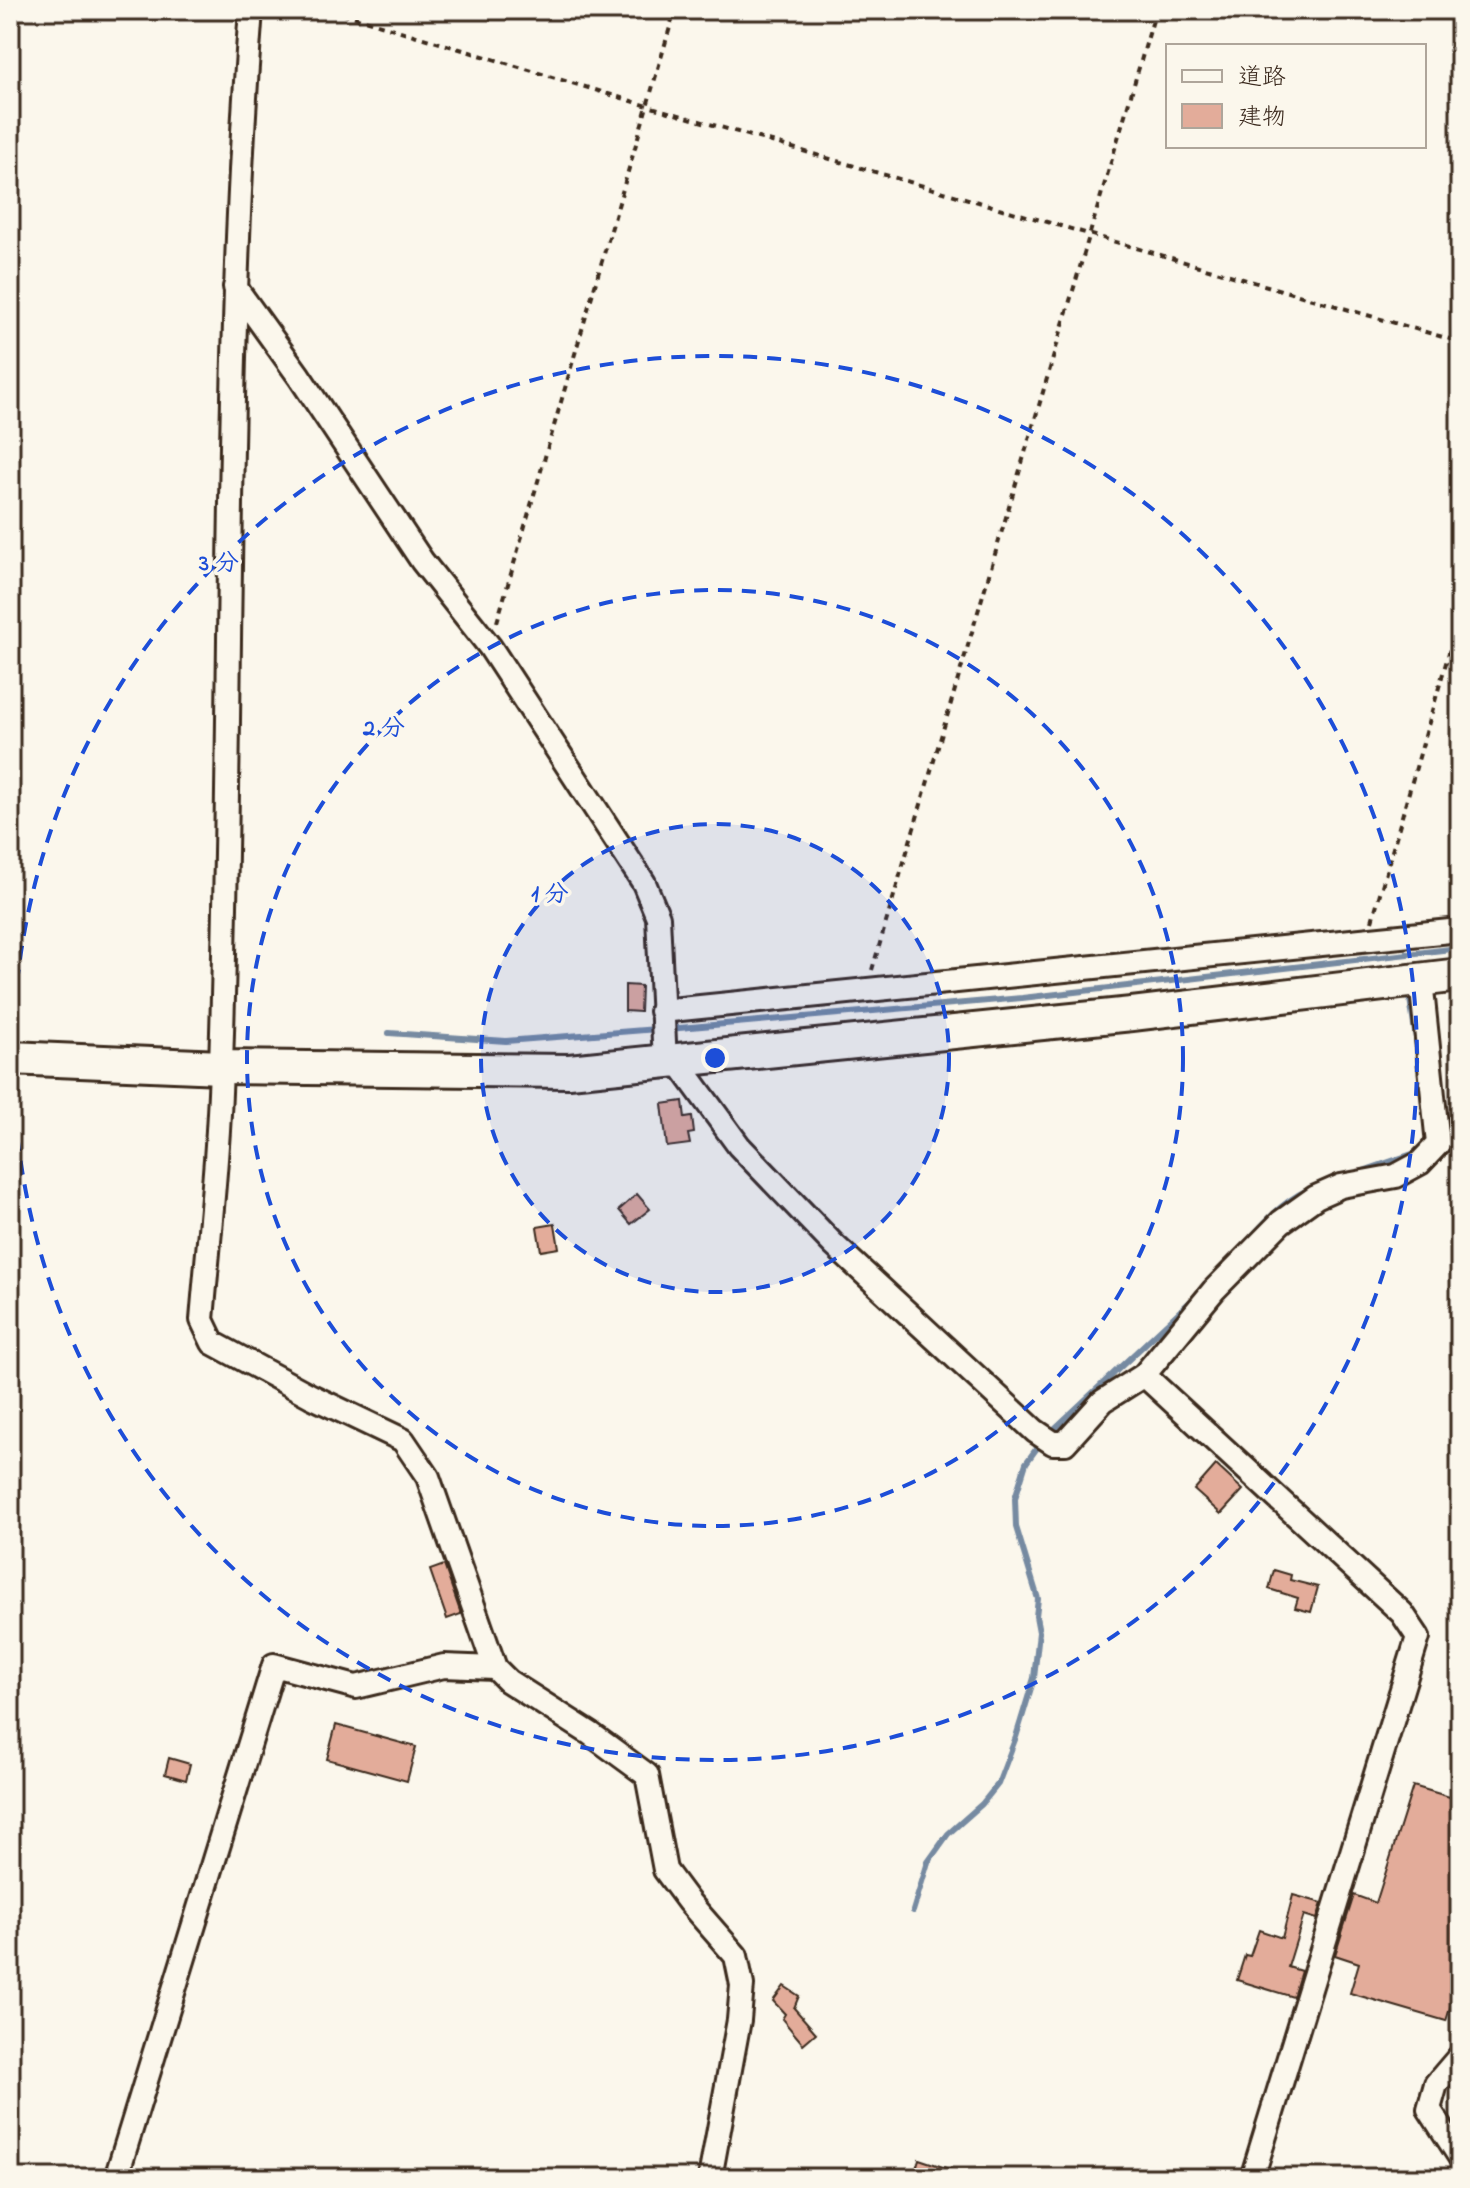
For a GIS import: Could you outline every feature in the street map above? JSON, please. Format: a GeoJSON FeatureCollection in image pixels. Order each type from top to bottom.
{"type":"FeatureCollection","features":[{"type":"Feature","properties":{"kind":"street"},"geometry":{"type":"LineString","coordinates":[[251,10],[241,141],[235,287],[221,1067],[202,1320],[213,1343],[311,1396],[403,1440],[428,1477],[495,1668],[508,1681],[591,1734],[647,1775],[665,1870],[736,1956],[742,1985],[739,2020],[710,2178]]}},
{"type":"Feature","properties":{"kind":"street"},"geometry":{"type":"LineString","coordinates":[[235,287],[299,376],[422,561],[490,647],[644,883],[658,917],[662,1017],[669,1057],[739,1146],[834,1245],[1044,1437],[1065,1443],[1103,1401],[1144,1375],[1214,1290],[1281,1222],[1316,1197],[1341,1186],[1396,1176],[1420,1163],[1438,1144],[1421,980]]}},
{"type":"Feature","properties":{"kind":"street"},"geometry":{"type":"LineString","coordinates":[[662,1017],[866,988],[1460,930]]}},
{"type":"Feature","properties":{"kind":"street"},"geometry":{"type":"LineString","coordinates":[[10,1058],[221,1067],[569,1071],[669,1057],[1460,975]]}},
{"type":"Feature","properties":{"kind":"street"},"geometry":{"type":"LineString","coordinates":[[1144,1375],[1402,1613],[1418,1637],[1252,2178]]}},
{"type":"Feature","properties":{"kind":"street"},"geometry":{"type":"LineString","coordinates":[[116,2178],[274,1665],[356,1687],[444,1666],[495,1668]]}},
{"type":"Feature","properties":{"kind":"street"},"geometry":{"type":"LineString","coordinates":[[1460,2056],[1436,2084],[1429,2109],[1460,2157]]}},
{"type":"Feature","properties":{"kind":"path"},"geometry":{"type":"LineString","coordinates":[[331,10],[648,106],[1460,342]]}},
{"type":"Feature","properties":{"kind":"path"},"geometry":{"type":"LineString","coordinates":[[490,647],[675,10]]}},
{"type":"Feature","properties":{"kind":"path"},"geometry":{"type":"LineString","coordinates":[[866,988],[1156,10]]}},
{"type":"Feature","properties":{"kind":"path"},"geometry":{"type":"LineString","coordinates":[[1366,939],[1460,614]]}},
{"type":"Feature","properties":{"kind":"building"},"geometry":{"type":"Polygon","coordinates":[[[625,985],[641,986],[640,1012],[625,1011],[625,985]]]}},
{"type":"Feature","properties":{"kind":"building"},"geometry":{"type":"Polygon","coordinates":[[[683,1101],[685,1118],[692,1117],[694,1133],[688,1134],[690,1144],[667,1147],[662,1104],[683,1101]]]}},
{"type":"Feature","properties":{"kind":"building"},"geometry":{"type":"Polygon","coordinates":[[[637,1194],[650,1209],[631,1224],[619,1210],[637,1194]]]}},
{"type":"Feature","properties":{"kind":"building"},"geometry":{"type":"Polygon","coordinates":[[[555,1224],[559,1248],[541,1251],[537,1227],[555,1224]]]}},
{"type":"Feature","properties":{"kind":"building"},"geometry":{"type":"Polygon","coordinates":[[[1216,1465],[1243,1490],[1221,1514],[1194,1490],[1216,1465]]]}},
{"type":"Feature","properties":{"kind":"building"},"geometry":{"type":"Polygon","coordinates":[[[444,1565],[461,1614],[447,1619],[430,1570],[444,1565]]]}},
{"type":"Feature","properties":{"kind":"building"},"geometry":{"type":"Polygon","coordinates":[[[1274,1570],[1291,1575],[1290,1580],[1318,1587],[1311,1612],[1295,1608],[1298,1598],[1269,1589],[1274,1570]]]}},
{"type":"Feature","properties":{"kind":"building"},"geometry":{"type":"Polygon","coordinates":[[[336,1725],[416,1747],[407,1781],[327,1759],[336,1725]]]}},
{"type":"Feature","properties":{"kind":"building"},"geometry":{"type":"Polygon","coordinates":[[[169,1758],[190,1764],[186,1780],[165,1774],[169,1758]]]}},
{"type":"Feature","properties":{"kind":"building"},"geometry":{"type":"Polygon","coordinates":[[[1413,1786],[1460,1800],[1460,1976],[1446,2021],[1350,1993],[1359,1963],[1335,1955],[1354,1895],[1376,1903],[1413,1786]]]}},
{"type":"Feature","properties":{"kind":"building"},"geometry":{"type":"Polygon","coordinates":[[[1293,1895],[1322,1903],[1317,1919],[1304,1915],[1288,1967],[1301,1971],[1293,1997],[1237,1980],[1245,1955],[1250,1956],[1259,1930],[1282,1938],[1293,1895]]]}},
{"type":"Feature","properties":{"kind":"building"},"geometry":{"type":"Polygon","coordinates":[[[784,1986],[799,1996],[794,2008],[816,2033],[803,2044],[782,2019],[785,2014],[773,2001],[784,1986]]]}},
{"type":"Feature","properties":{"kind":"building"},"geometry":{"type":"Polygon","coordinates":[[[919,2159],[967,2175],[966,2178],[913,2178],[919,2159]]]}},
{"type":"Feature","properties":{"kind":"waterway"},"geometry":{"type":"LineString","coordinates":[[668,1029],[1022,998],[1460,948]]}},
{"type":"Feature","properties":{"kind":"waterway"},"geometry":{"type":"LineString","coordinates":[[1409,992],[1417,1045]]}},
{"type":"Feature","properties":{"kind":"waterway"},"geometry":{"type":"LineString","coordinates":[[389,1033],[506,1041],[657,1029]]}},
{"type":"Feature","properties":{"kind":"waterway"},"geometry":{"type":"LineString","coordinates":[[1360,1172],[1418,1152]]}},
{"type":"Feature","properties":{"kind":"waterway"},"geometry":{"type":"LineString","coordinates":[[1253,1235],[1297,1195],[1316,1186]]}},
{"type":"Feature","properties":{"kind":"waterway"},"geometry":{"type":"LineString","coordinates":[[1050,1433],[1193,1299]]}},
{"type":"Feature","properties":{"kind":"waterway"},"geometry":{"type":"LineString","coordinates":[[913,1911],[928,1862],[948,1834],[982,1804],[998,1784],[1034,1678],[1039,1632],[1036,1616],[1038,1599],[1016,1527],[1015,1498],[1026,1463],[1042,1441]]}}]}
